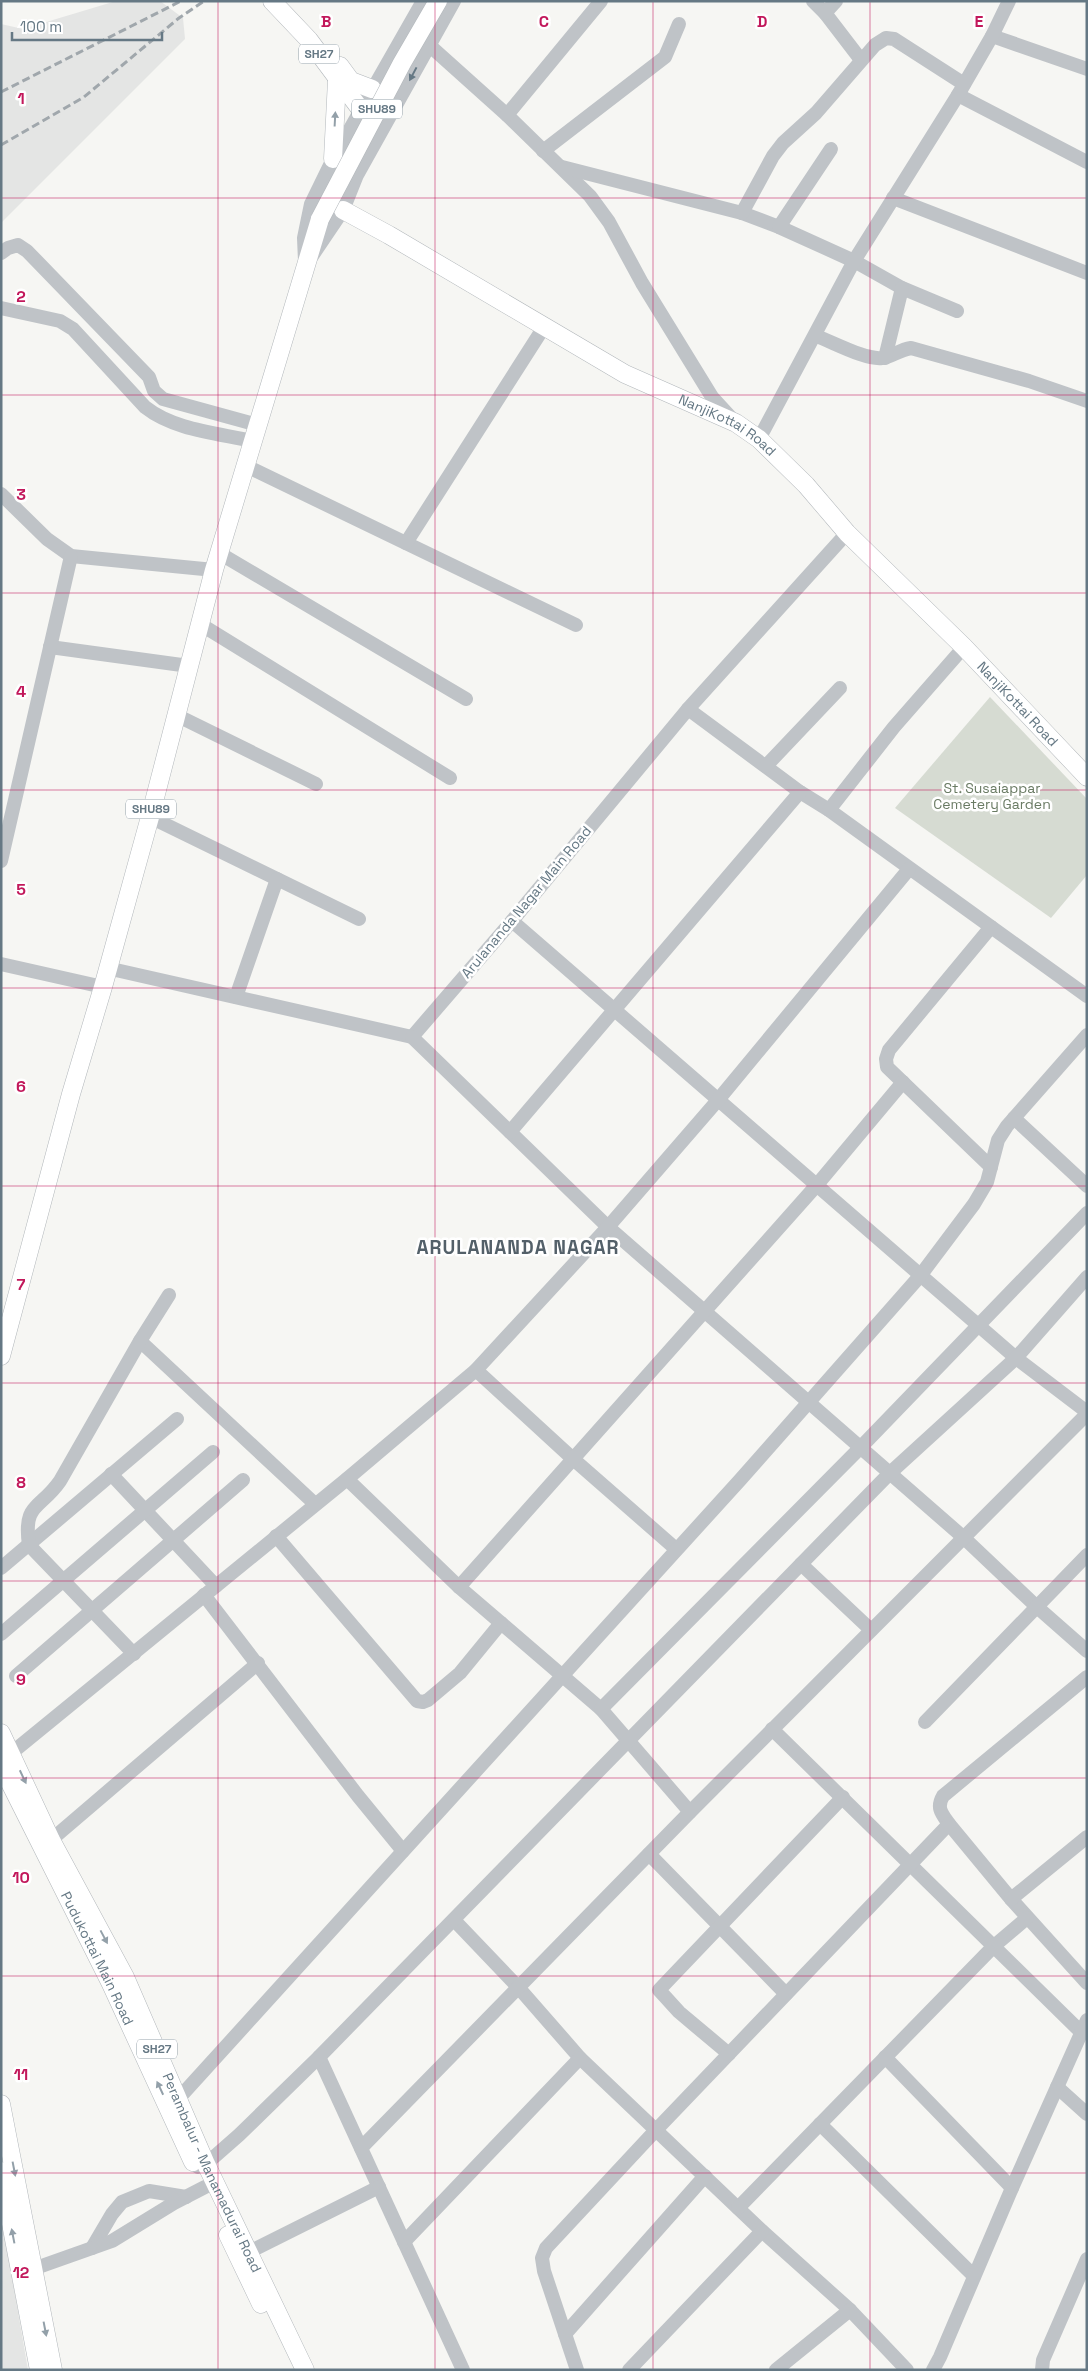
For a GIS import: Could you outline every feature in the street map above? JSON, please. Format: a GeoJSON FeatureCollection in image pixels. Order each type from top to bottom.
{"type":"FeatureCollection","features":[{"type":"Feature","properties":{"kind":"main road","name":"SH27"},"geometry":{"type":"LineString","coordinates":[[272,1],[309,40],[361,110]]}},
{"type":"Feature","properties":{"kind":"main road","name":"SH27"},"geometry":{"type":"LineString","coordinates":[[285,1],[327,48],[351,81],[372,90]]}},
{"type":"Feature","properties":{"kind":"main road","name":"SHU89"},"geometry":{"type":"LineString","coordinates":[[1,1356],[71,1094],[150,817],[214,570],[244,465],[320,219],[392,80],[438,1]]}},
{"type":"Feature","properties":{"kind":"main road"},"geometry":{"type":"LineString","coordinates":[[334,159],[338,80]]}},
{"type":"Feature","properties":{"kind":"main road","name":"NanjiKottai Road"},"geometry":{"type":"LineString","coordinates":[[343,210],[389,235],[625,374],[736,423],[759,439],[806,485],[847,533],[964,648],[1087,777]]}},
{"type":"Feature","properties":{"kind":"main road","name":"Perambalur - Manamadurai Road"},"geometry":{"type":"LineString","coordinates":[[1,1733],[5,1760],[52,1840],[118,1980],[179,2098],[201,2166],[250,2252],[275,2319],[305,2370]]}},
{"type":"Feature","properties":{"kind":"main road","name":"Pudukottai Main Road"},"geometry":{"type":"LineString","coordinates":[[5,1760],[118,1980],[201,2166],[205,2187],[275,2319],[292,2370]]}},
{"type":"Feature","properties":{"kind":"main road"},"geometry":{"type":"LineString","coordinates":[[1,2104],[53,2370]]}},
{"type":"Feature","properties":{"kind":"main road"},"geometry":{"type":"LineString","coordinates":[[1,2171],[39,2370]]}},
{"type":"Feature","properties":{"kind":"street"},"geometry":{"type":"LineString","coordinates":[[306,264],[304,238],[311,204],[372,90],[424,1]]}},
{"type":"Feature","properties":{"kind":"street"},"geometry":{"type":"LineString","coordinates":[[306,264],[343,210],[357,175],[454,1]]}},
{"type":"Feature","properties":{"kind":"street"},"geometry":{"type":"LineString","coordinates":[[507,115],[601,1]]}},
{"type":"Feature","properties":{"kind":"street"},"geometry":{"type":"LineString","coordinates":[[813,1],[826,13],[862,60]]}},
{"type":"Feature","properties":{"kind":"street"},"geometry":{"type":"LineString","coordinates":[[826,13],[836,1]]}},
{"type":"Feature","properties":{"kind":"street"},"geometry":{"type":"LineString","coordinates":[[759,439],[816,336],[854,261],[961,89],[992,36],[1009,1]]}},
{"type":"Feature","properties":{"kind":"street"},"geometry":{"type":"LineString","coordinates":[[543,151],[665,56],[679,24]]}},
{"type":"Feature","properties":{"kind":"street"},"geometry":{"type":"LineString","coordinates":[[406,32],[429,44],[507,115],[562,167],[610,222],[642,283],[712,397],[736,423]]}},
{"type":"Feature","properties":{"kind":"street"},"geometry":{"type":"LineString","coordinates":[[992,36],[1087,69]]}},
{"type":"Feature","properties":{"kind":"street"},"geometry":{"type":"LineString","coordinates":[[742,213],[783,143],[816,113],[875,45],[886,38],[894,40],[961,89],[1087,162]]}},
{"type":"Feature","properties":{"kind":"street"},"geometry":{"type":"LineString","coordinates":[[779,226],[831,149]]}},
{"type":"Feature","properties":{"kind":"street"},"geometry":{"type":"LineString","coordinates":[[562,167],[742,213],[779,226],[854,261],[902,288],[957,311]]}},
{"type":"Feature","properties":{"kind":"street"},"geometry":{"type":"LineString","coordinates":[[893,198],[1087,273]]}},
{"type":"Feature","properties":{"kind":"street"},"geometry":{"type":"LineString","coordinates":[[1,253],[18,244],[27,250],[149,377],[154,391],[163,399],[255,433]]}},
{"type":"Feature","properties":{"kind":"street"},"geometry":{"type":"LineString","coordinates":[[885,358],[902,288]]}},
{"type":"Feature","properties":{"kind":"street"},"geometry":{"type":"LineString","coordinates":[[1,308],[60,321],[73,329],[145,407],[170,422],[255,433]]}},
{"type":"Feature","properties":{"kind":"street"},"geometry":{"type":"LineString","coordinates":[[406,543],[544,327]]}},
{"type":"Feature","properties":{"kind":"street"},"geometry":{"type":"LineString","coordinates":[[816,336],[874,359],[885,358],[899,350],[911,348],[1029,381],[1087,402]]}},
{"type":"Feature","properties":{"kind":"street"},"geometry":{"type":"LineString","coordinates":[[244,465],[576,625]]}},
{"type":"Feature","properties":{"kind":"street"},"geometry":{"type":"LineString","coordinates":[[1,494],[47,539],[71,556],[214,570]]}},
{"type":"Feature","properties":{"kind":"street","name":"Arulananda Nagar Main Road"},"geometry":{"type":"LineString","coordinates":[[412,1036],[512,921],[688,709],[847,533]]}},
{"type":"Feature","properties":{"kind":"street"},"geometry":{"type":"LineString","coordinates":[[219,553],[466,699]]}},
{"type":"Feature","properties":{"kind":"street"},"geometry":{"type":"LineString","coordinates":[[1,862],[71,556]]}},
{"type":"Feature","properties":{"kind":"street"},"geometry":{"type":"LineString","coordinates":[[200,624],[450,778]]}},
{"type":"Feature","properties":{"kind":"street"},"geometry":{"type":"LineString","coordinates":[[50,647],[189,666]]}},
{"type":"Feature","properties":{"kind":"street"},"geometry":{"type":"LineString","coordinates":[[829,810],[894,727],[964,648]]}},
{"type":"Feature","properties":{"kind":"street"},"geometry":{"type":"LineString","coordinates":[[766,766],[840,688]]}},
{"type":"Feature","properties":{"kind":"street"},"geometry":{"type":"LineString","coordinates":[[688,709],[800,792],[829,810],[1087,996]]}},
{"type":"Feature","properties":{"kind":"street"},"geometry":{"type":"LineString","coordinates":[[176,714],[316,784]]}},
{"type":"Feature","properties":{"kind":"street"},"geometry":{"type":"LineString","coordinates":[[510,1132],[800,792]]}},
{"type":"Feature","properties":{"kind":"street"},"geometry":{"type":"LineString","coordinates":[[150,817],[359,920]]}},
{"type":"Feature","properties":{"kind":"street"},"geometry":{"type":"LineString","coordinates":[[5,1760],[347,1479],[476,1370],[608,1227],[718,1100],[909,869]]}},
{"type":"Feature","properties":{"kind":"street"},"geometry":{"type":"LineString","coordinates":[[236,997],[277,880]]}},
{"type":"Feature","properties":{"kind":"street"},"geometry":{"type":"LineString","coordinates":[[361,2148],[518,1986],[1087,1413],[1016,1358],[920,1276],[884,1241],[816,1186],[512,921]]}},
{"type":"Feature","properties":{"kind":"street"},"geometry":{"type":"LineString","coordinates":[[990,927],[889,1050],[886,1059],[887,1067],[991,1167]]}},
{"type":"Feature","properties":{"kind":"street"},"geometry":{"type":"LineString","coordinates":[[1,964],[103,986]]}},
{"type":"Feature","properties":{"kind":"street"},"geometry":{"type":"LineString","coordinates":[[107,968],[412,1036],[608,1227],[963,1537],[1087,1651]]}},
{"type":"Feature","properties":{"kind":"street"},"geometry":{"type":"LineString","coordinates":[[179,2098],[808,1403],[920,1276],[974,1204],[987,1182],[998,1140],[1014,1118],[1087,1035]]}},
{"type":"Feature","properties":{"kind":"street"},"geometry":{"type":"LineString","coordinates":[[459,1587],[816,1186],[903,1082]]}},
{"type":"Feature","properties":{"kind":"street"},"geometry":{"type":"LineString","coordinates":[[1014,1118],[1087,1186]]}},
{"type":"Feature","properties":{"kind":"street"},"geometry":{"type":"LineString","coordinates":[[601,1710],[860,1448],[978,1324],[1087,1214]]}},
{"type":"Feature","properties":{"kind":"street"},"geometry":{"type":"LineString","coordinates":[[201,2166],[239,2135],[318,2057],[890,1473],[1016,1358],[1087,1277]]}},
{"type":"Feature","properties":{"kind":"street"},"geometry":{"type":"LineString","coordinates":[[134,1654],[29,1544],[26,1526],[29,1515],[39,1502],[52,1493],[60,1481],[140,1341],[169,1295]]}},
{"type":"Feature","properties":{"kind":"street"},"geometry":{"type":"LineString","coordinates":[[140,1341],[315,1504]]}},
{"type":"Feature","properties":{"kind":"street"},"geometry":{"type":"LineString","coordinates":[[476,1370],[572,1458],[676,1549]]}},
{"type":"Feature","properties":{"kind":"street"},"geometry":{"type":"LineString","coordinates":[[1,1568],[177,1418]]}},
{"type":"Feature","properties":{"kind":"street"},"geometry":{"type":"LineString","coordinates":[[1,1634],[213,1452]]}},
{"type":"Feature","properties":{"kind":"street"},"geometry":{"type":"LineString","coordinates":[[111,1474],[216,1586]]}},
{"type":"Feature","properties":{"kind":"street"},"geometry":{"type":"LineString","coordinates":[[347,1479],[459,1587],[601,1710],[690,1812]]}},
{"type":"Feature","properties":{"kind":"street"},"geometry":{"type":"LineString","coordinates":[[16,1676],[243,1480]]}},
{"type":"Feature","properties":{"kind":"street"},"geometry":{"type":"LineString","coordinates":[[276,1536],[417,1701],[423,1702],[428,1700],[460,1673],[501,1623]]}},
{"type":"Feature","properties":{"kind":"street"},"geometry":{"type":"LineString","coordinates":[[925,1722],[1087,1555]]}},
{"type":"Feature","properties":{"kind":"street"},"geometry":{"type":"LineString","coordinates":[[801,1564],[871,1630]]}},
{"type":"Feature","properties":{"kind":"street"},"geometry":{"type":"LineString","coordinates":[[204,1595],[258,1663],[358,1796],[403,1851]]}},
{"type":"Feature","properties":{"kind":"street"},"geometry":{"type":"LineString","coordinates":[[52,1840],[258,1663]]}},
{"type":"Feature","properties":{"kind":"street"},"geometry":{"type":"LineString","coordinates":[[1085,1979],[1011,1899],[949,1824],[940,1811],[938,1803],[943,1796],[1087,1677]]}},
{"type":"Feature","properties":{"kind":"street"},"geometry":{"type":"LineString","coordinates":[[772,1729],[994,1946],[1084,2026],[933,2370]]}},
{"type":"Feature","properties":{"kind":"street"},"geometry":{"type":"LineString","coordinates":[[729,2054],[679,2012],[659,1990],[843,1797]]}},
{"type":"Feature","properties":{"kind":"street"},"geometry":{"type":"LineString","coordinates":[[578,2370],[544,2271],[542,2258],[546,2248],[656,2130],[949,1824]]}},
{"type":"Feature","properties":{"kind":"street"},"geometry":{"type":"LineString","coordinates":[[1011,1899],[1087,1837]]}},
{"type":"Feature","properties":{"kind":"street"},"geometry":{"type":"LineString","coordinates":[[649,1854],[718,1928],[786,1994]]}},
{"type":"Feature","properties":{"kind":"street"},"geometry":{"type":"LineString","coordinates":[[738,2208],[994,1946],[1027,1918]]}},
{"type":"Feature","properties":{"kind":"street"},"geometry":{"type":"LineString","coordinates":[[454,1920],[518,1986],[580,2058],[762,2231],[850,2310],[907,2370]]}},
{"type":"Feature","properties":{"kind":"street"},"geometry":{"type":"LineString","coordinates":[[318,2057],[463,2370]]}},
{"type":"Feature","properties":{"kind":"street"},"geometry":{"type":"LineString","coordinates":[[885,2057],[1012,2188]]}},
{"type":"Feature","properties":{"kind":"street"},"geometry":{"type":"LineString","coordinates":[[404,2242],[580,2058]]}},
{"type":"Feature","properties":{"kind":"street"},"geometry":{"type":"LineString","coordinates":[[1057,2087],[1087,2114]]}},
{"type":"Feature","properties":{"kind":"street"},"geometry":{"type":"LineString","coordinates":[[820,2124],[974,2276]]}},
{"type":"Feature","properties":{"kind":"street"},"geometry":{"type":"LineString","coordinates":[[565,2334],[705,2176]]}},
{"type":"Feature","properties":{"kind":"street"},"geometry":{"type":"LineString","coordinates":[[33,2269],[112,2241],[186,2196],[205,2187]]}},
{"type":"Feature","properties":{"kind":"street"},"geometry":{"type":"LineString","coordinates":[[250,2252],[379,2187]]}},
{"type":"Feature","properties":{"kind":"street"},"geometry":{"type":"LineString","coordinates":[[92,2248],[112,2214],[122,2202],[149,2191],[186,2196]]}},
{"type":"Feature","properties":{"kind":"street"},"geometry":{"type":"LineString","coordinates":[[630,2370],[762,2231]]}},
{"type":"Feature","properties":{"kind":"street"},"geometry":{"type":"LineString","coordinates":[[1042,2370],[1043,2360],[1087,2260]]}},
{"type":"Feature","properties":{"kind":"street"},"geometry":{"type":"LineString","coordinates":[[776,2370],[850,2310]]}},
{"type":"Feature","properties":{"kind":"shaded area"},"geometry":{"type":"Polygon","coordinates":[[[116,1],[160,1],[183,18],[185,39],[1,223],[1,24],[23,29],[116,1]]]}},
{"type":"Feature","properties":{"kind":"shaded area"},"geometry":{"type":"Polygon","coordinates":[[[1,2212],[28,2370],[1,2370],[1,2212]]]}},
{"type":"Feature","properties":{"kind":"green space","name":"St. Susaiappar Cemetery Garden"},"geometry":{"type":"Polygon","coordinates":[[[990,697],[1087,799],[1087,875],[1051,918],[895,808],[990,697]]]}},
{"type":"Feature","properties":{"kind":"railway"},"geometry":{"type":"LineString","coordinates":[[1,92],[181,1]]}},
{"type":"Feature","properties":{"kind":"railway"},"geometry":{"type":"LineString","coordinates":[[1,145],[84,97],[179,18],[204,1]]}},
{"type":"Feature","properties":{"kind":"district","name":"ARULANANDA NAGAR"},"geometry":{"type":"Point","coordinates":[518,1247]}}]}
